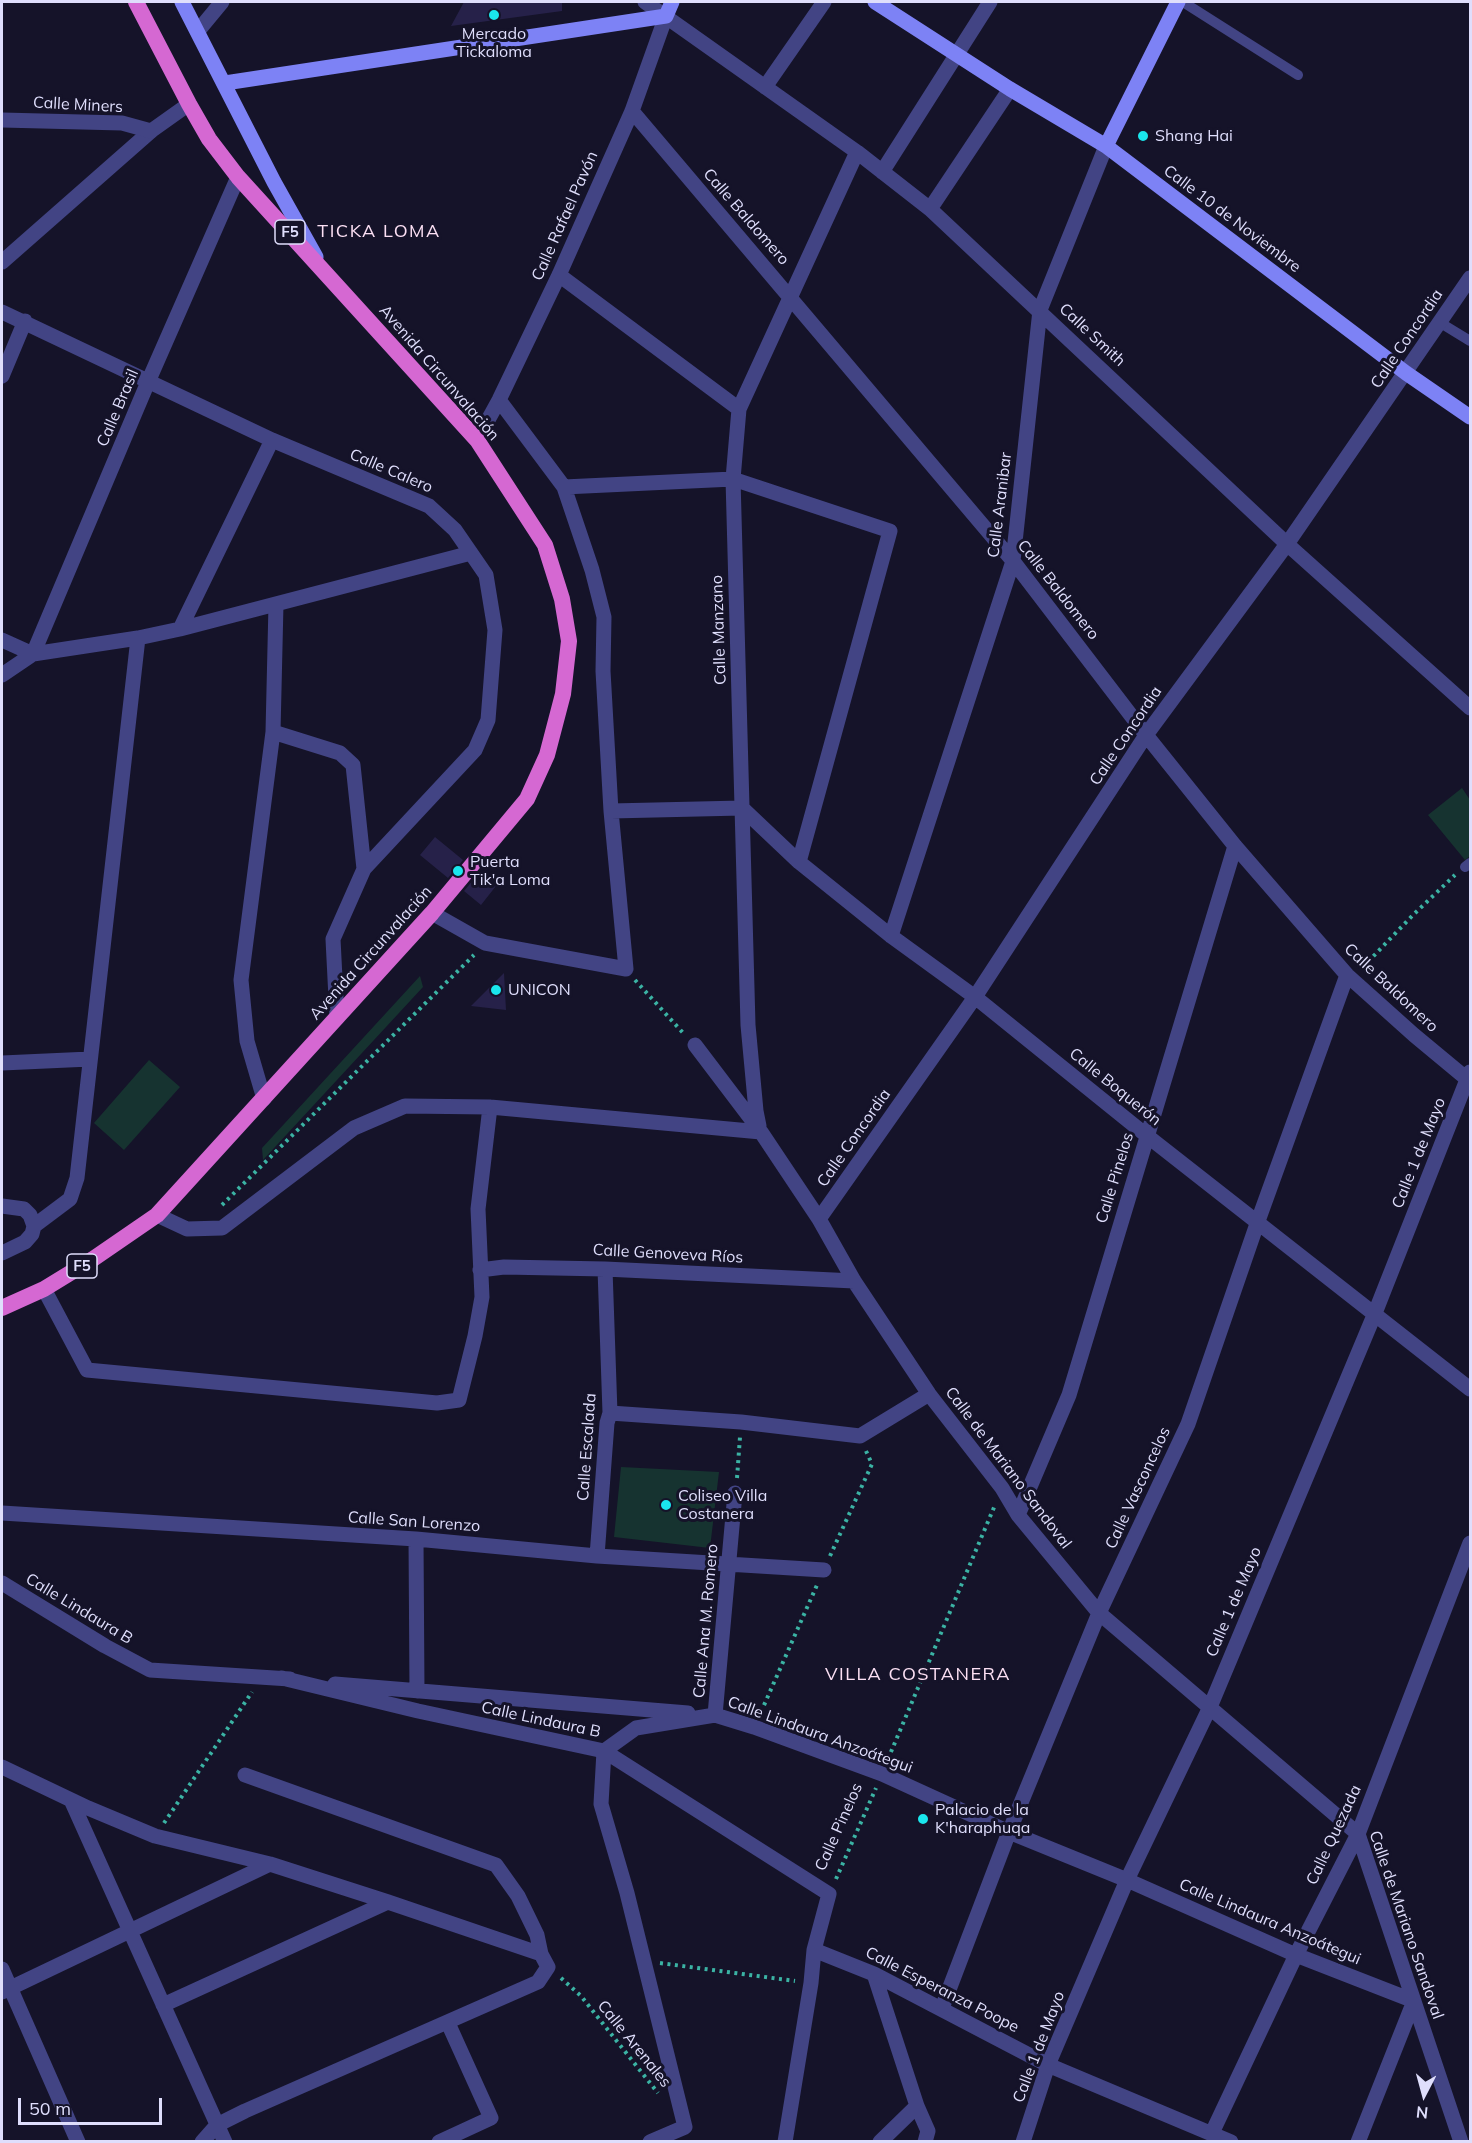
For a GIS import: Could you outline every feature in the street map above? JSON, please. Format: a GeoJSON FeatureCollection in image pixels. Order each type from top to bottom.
{"type":"FeatureCollection","features":[{"type":"Feature","properties":{"kind":"highway","name":"Avenida Circunvalación"},"geometry":{"type":"LineString","coordinates":[[2,1308],[44,1289],[157,1215],[432,913],[527,799],[547,755],[563,694],[569,641],[562,599],[545,545],[477,440],[238,177],[210,139],[189,104],[136,2]]}},
{"type":"Feature","properties":{"kind":"main road"},"geometry":{"type":"LineString","coordinates":[[182,2],[269,172],[322,267]]}},
{"type":"Feature","properties":{"kind":"main road","name":"Calle Rafael Pavón"},"geometry":{"type":"LineString","coordinates":[[666,16],[672,2]]}},
{"type":"Feature","properties":{"kind":"main road","name":"Calle 10 de Noviembre"},"geometry":{"type":"LineString","coordinates":[[875,2],[1010,89],[1106,146],[1406,373],[1470,417]]}},
{"type":"Feature","properties":{"kind":"main road"},"geometry":{"type":"LineString","coordinates":[[1106,146],[1178,2]]}},
{"type":"Feature","properties":{"kind":"main road"},"geometry":{"type":"LineString","coordinates":[[225,83],[666,16]]}},
{"type":"Feature","properties":{"kind":"street"},"geometry":{"type":"LineString","coordinates":[[198,31],[222,2]]}},
{"type":"Feature","properties":{"kind":"street","name":"Calle Smith"},"geometry":{"type":"LineString","coordinates":[[645,2],[857,152],[930,209],[1287,544],[1470,708]]}},
{"type":"Feature","properties":{"kind":"street"},"geometry":{"type":"LineString","coordinates":[[765,87],[824,2]]}},
{"type":"Feature","properties":{"kind":"street"},"geometry":{"type":"LineString","coordinates":[[882,172],[990,2]]}},
{"type":"Feature","properties":{"kind":"street","name":"Calle Rafael Pavón"},"geometry":{"type":"LineString","coordinates":[[477,440],[499,400],[559,275],[632,111],[666,16]]}},
{"type":"Feature","properties":{"kind":"street"},"geometry":{"type":"LineString","coordinates":[[930,209],[1010,89]]}},
{"type":"Feature","properties":{"kind":"street"},"geometry":{"type":"LineString","coordinates":[[2,262],[151,131],[189,104]]}},
{"type":"Feature","properties":{"kind":"street","name":"Calle Baldomero"},"geometry":{"type":"LineString","coordinates":[[632,111],[1013,561],[1146,735],[1235,846],[1349,977],[1469,1076]]}},
{"type":"Feature","properties":{"kind":"street","name":"Calle Miners"},"geometry":{"type":"LineString","coordinates":[[2,120],[122,123],[151,131]]}},
{"type":"Feature","properties":{"kind":"street","name":"Calle Aranibar"},"geometry":{"type":"LineString","coordinates":[[891,936],[1013,561],[1040,310],[1106,146]]}},
{"type":"Feature","properties":{"kind":"street","name":"Calle Manzano"},"geometry":{"type":"LineString","coordinates":[[761,1132],[756,1111],[748,1025],[733,479],[740,409],[857,152]]}},
{"type":"Feature","properties":{"kind":"street","name":"Calle Brasil"},"geometry":{"type":"LineString","coordinates":[[33,654],[238,177]]}},
{"type":"Feature","properties":{"kind":"street"},"geometry":{"type":"LineString","coordinates":[[559,275],[740,409]]}},
{"type":"Feature","properties":{"kind":"street","name":"Calle Concordia"},"geometry":{"type":"LineString","coordinates":[[819,1219],[975,997],[1146,735],[1287,544],[1470,278]]}},
{"type":"Feature","properties":{"kind":"street","name":"Calle Calero"},"geometry":{"type":"LineString","coordinates":[[2,312],[272,440],[429,506],[454,530],[486,575],[495,630],[488,720],[474,750],[364,869],[333,939],[337,1018]]}},
{"type":"Feature","properties":{"kind":"street"},"geometry":{"type":"LineString","coordinates":[[2,376],[25,321]]}},
{"type":"Feature","properties":{"kind":"street"},"geometry":{"type":"LineString","coordinates":[[432,913],[485,944],[626,969],[611,811],[603,671],[604,617],[592,570],[564,488],[499,400]]}},
{"type":"Feature","properties":{"kind":"street"},"geometry":{"type":"LineString","coordinates":[[180,629],[272,440]]}},
{"type":"Feature","properties":{"kind":"street"},"geometry":{"type":"LineString","coordinates":[[564,488],[733,479],[890,531],[799,862]]}},
{"type":"Feature","properties":{"kind":"street"},"geometry":{"type":"LineString","coordinates":[[2,675],[33,654],[138,638],[180,629],[471,553]]}},
{"type":"Feature","properties":{"kind":"street"},"geometry":{"type":"LineString","coordinates":[[264,1098],[247,1041],[241,980],[273,732],[276,604]]}},
{"type":"Feature","properties":{"kind":"street"},"geometry":{"type":"LineString","coordinates":[[34,1226],[70,1199],[76,1178],[138,638]]}},
{"type":"Feature","properties":{"kind":"street"},"geometry":{"type":"LineString","coordinates":[[2,640],[33,654]]}},
{"type":"Feature","properties":{"kind":"street"},"geometry":{"type":"LineString","coordinates":[[273,732],[340,753],[353,765],[364,869]]}},
{"type":"Feature","properties":{"kind":"street"},"geometry":{"type":"LineString","coordinates":[[611,811],[742,808]]}},
{"type":"Feature","properties":{"kind":"street","name":"Calle Boquerón"},"geometry":{"type":"LineString","coordinates":[[742,808],[799,862],[891,936],[975,997],[1146,1135],[1470,1389]]}},
{"type":"Feature","properties":{"kind":"street","name":"Calle Pinelos"},"geometry":{"type":"LineString","coordinates":[[1018,1515],[1069,1395],[1235,846]]}},
{"type":"Feature","properties":{"kind":"street","name":"Calle Vasconcelos"},"geometry":{"type":"LineString","coordinates":[[942,2008],[1009,1832],[1100,1613],[1188,1424],[1258,1221],[1349,977]]}},
{"type":"Feature","properties":{"kind":"street","name":"Calle de Mariano Sandoval"},"geometry":{"type":"LineString","coordinates":[[695,1045],[761,1132],[819,1219],[854,1281],[929,1394],[1002,1488],[1018,1515],[1100,1613],[1359,1834],[1461,2142]]}},
{"type":"Feature","properties":{"kind":"street"},"geometry":{"type":"LineString","coordinates":[[2,1063],[90,1059]]}},
{"type":"Feature","properties":{"kind":"street","name":"Calle 1 de Mayo"},"geometry":{"type":"LineString","coordinates":[[1023,2142],[1048,2065],[1127,1880],[1210,1707],[1375,1313],[1469,1076]]}},
{"type":"Feature","properties":{"kind":"street"},"geometry":{"type":"LineString","coordinates":[[157,1215],[187,1229],[222,1228],[354,1128],[405,1106],[490,1107],[761,1132]]}},
{"type":"Feature","properties":{"kind":"street"},"geometry":{"type":"LineString","coordinates":[[44,1289],[87,1370],[437,1403],[459,1400],[482,1297],[478,1209],[490,1107]]}},
{"type":"Feature","properties":{"kind":"street"},"geometry":{"type":"LineString","coordinates":[[2,1206],[24,1209],[30,1215],[34,1226],[32,1234],[25,1242],[2,1253]]}},
{"type":"Feature","properties":{"kind":"street","name":"Calle Genoveva Ríos"},"geometry":{"type":"LineString","coordinates":[[480,1270],[504,1267],[605,1269],[854,1281]]}},
{"type":"Feature","properties":{"kind":"street","name":"Calle Escalada"},"geometry":{"type":"LineString","coordinates":[[597,1556],[607,1423],[610,1413],[605,1269]]}},
{"type":"Feature","properties":{"kind":"street"},"geometry":{"type":"LineString","coordinates":[[610,1413],[741,1422],[860,1436],[929,1394]]}},
{"type":"Feature","properties":{"kind":"street","name":"Calle Ana M. Romero"},"geometry":{"type":"LineString","coordinates":[[715,1715],[735,1493]]}},
{"type":"Feature","properties":{"kind":"street","name":"Calle San Lorenzo"},"geometry":{"type":"LineString","coordinates":[[2,1514],[416,1539],[597,1556],[824,1569]]}},
{"type":"Feature","properties":{"kind":"street"},"geometry":{"type":"LineString","coordinates":[[416,1539],[417,1691]]}},
{"type":"Feature","properties":{"kind":"street","name":"Calle Quezada"},"geometry":{"type":"LineString","coordinates":[[1212,2133],[1296,1955],[1359,1834],[1470,1543]]}},
{"type":"Feature","properties":{"kind":"street","name":"Calle Lindaura B"},"geometry":{"type":"LineString","coordinates":[[2,1583],[105,1646],[150,1670],[282,1678],[715,1715]]}},
{"type":"Feature","properties":{"kind":"street","name":"Calle Lindaura B"},"geometry":{"type":"LineString","coordinates":[[282,1678],[418,1711],[604,1751],[829,1894]]}},
{"type":"Feature","properties":{"kind":"street","name":"Calle Lindaura Anzoátegui"},"geometry":{"type":"LineString","coordinates":[[604,1751],[636,1728],[715,1715],[754,1726],[882,1774],[1009,1832],[1127,1880],[1296,1955],[1414,2001]]}},
{"type":"Feature","properties":{"kind":"street"},"geometry":{"type":"LineString","coordinates":[[604,1751],[601,1804],[627,1893],[685,2127],[650,2142]]}},
{"type":"Feature","properties":{"kind":"street"},"geometry":{"type":"LineString","coordinates":[[2,1767],[155,1836],[270,1864],[388,1902],[545,1961]]}},
{"type":"Feature","properties":{"kind":"street"},"geometry":{"type":"LineString","coordinates":[[202,2142],[217,2125],[538,1982],[545,1961],[537,1935],[518,1896],[495,1865],[245,1775]]}},
{"type":"Feature","properties":{"kind":"street"},"geometry":{"type":"LineString","coordinates":[[71,1800],[225,2142]]}},
{"type":"Feature","properties":{"kind":"street"},"geometry":{"type":"LineString","coordinates":[[6,1990],[270,1864]]}},
{"type":"Feature","properties":{"kind":"street","name":"Calle Pinelos"},"geometry":{"type":"LineString","coordinates":[[814,1950],[829,1894]]}},
{"type":"Feature","properties":{"kind":"street"},"geometry":{"type":"LineString","coordinates":[[163,2005],[388,1902]]}},
{"type":"Feature","properties":{"kind":"street"},"geometry":{"type":"LineString","coordinates":[[784,2142],[811,1983],[814,1950]]}},
{"type":"Feature","properties":{"kind":"street","name":"Calle Esperanza Poope"},"geometry":{"type":"LineString","coordinates":[[814,1950],[874,1974],[1048,2065],[1230,2142]]}},
{"type":"Feature","properties":{"kind":"street"},"geometry":{"type":"LineString","coordinates":[[2,1969],[6,1990],[78,2142]]}},
{"type":"Feature","properties":{"kind":"street"},"geometry":{"type":"LineString","coordinates":[[874,1974],[917,2106],[928,2131],[925,2142]]}},
{"type":"Feature","properties":{"kind":"street"},"geometry":{"type":"LineString","coordinates":[[1358,2142],[1414,2001]]}},
{"type":"Feature","properties":{"kind":"street"},"geometry":{"type":"LineString","coordinates":[[439,2142],[490,2118],[448,2023]]}},
{"type":"Feature","properties":{"kind":"street"},"geometry":{"type":"LineString","coordinates":[[880,2142],[917,2106]]}},
{"type":"Feature","properties":{"kind":"lane"},"geometry":{"type":"LineString","coordinates":[[1183,2],[1298,75]]}},
{"type":"Feature","properties":{"kind":"lane"},"geometry":{"type":"LineString","coordinates":[[1439,322],[1470,341]]}},
{"type":"Feature","properties":{"kind":"path"},"geometry":{"type":"LineString","coordinates":[[1349,977],[1468,865]]}},
{"type":"Feature","properties":{"kind":"path"},"geometry":{"type":"LineString","coordinates":[[198,1228],[485,944]]}},
{"type":"Feature","properties":{"kind":"path"},"geometry":{"type":"LineString","coordinates":[[626,969],[695,1045]]}},
{"type":"Feature","properties":{"kind":"path"},"geometry":{"type":"LineString","coordinates":[[735,1493],[741,1422]]}},
{"type":"Feature","properties":{"kind":"path","name":"Calle Pinelos"},"geometry":{"type":"LineString","coordinates":[[829,1894],[1002,1488]]}},
{"type":"Feature","properties":{"kind":"path"},"geometry":{"type":"LineString","coordinates":[[155,1836],[262,1678]]}},
{"type":"Feature","properties":{"kind":"path","name":"Calle Arenales"},"geometry":{"type":"LineString","coordinates":[[545,1961],[580,1996],[663,2099]]}},
{"type":"Feature","properties":{"kind":"path"},"geometry":{"type":"LineString","coordinates":[[644,1961],[811,1983]]}},
{"type":"Feature","properties":{"kind":"green space"},"geometry":{"type":"Polygon","coordinates":[[[1462,788],[1470,800],[1470,856],[1465,860],[1428,815],[1462,788]]]}},
{"type":"Feature","properties":{"kind":"green space"},"geometry":{"type":"Polygon","coordinates":[[[420,976],[423,987],[263,1160],[262,1148],[420,976]]]}},
{"type":"Feature","properties":{"kind":"green space"},"geometry":{"type":"Polygon","coordinates":[[[149,1060],[180,1087],[124,1150],[94,1123],[149,1060]]]}},
{"type":"Feature","properties":{"kind":"green space","name":"Coliseo Villa Costanera"},"geometry":{"type":"Polygon","coordinates":[[[621,1467],[719,1472],[710,1548],[614,1537],[621,1467]]]}},
{"type":"Feature","properties":{"kind":"building","name":"Mercado Tickaloma"},"geometry":{"type":"Polygon","coordinates":[[[464,2],[562,2],[562,11],[451,26],[464,2]]]}},
{"type":"Feature","properties":{"kind":"building"},"geometry":{"type":"Polygon","coordinates":[[[435,837],[463,860],[448,878],[420,855],[435,837]]]}},
{"type":"Feature","properties":{"kind":"building"},"geometry":{"type":"Polygon","coordinates":[[[479,873],[496,886],[481,905],[464,891],[479,873]]]}},
{"type":"Feature","properties":{"kind":"building","name":"UNICON"},"geometry":{"type":"Polygon","coordinates":[[[504,973],[506,1010],[471,1006],[504,973]]]}},
{"type":"Feature","properties":{"kind":"place","name":"Mercado Tickaloma"},"geometry":{"type":"Point","coordinates":[494,15]}},
{"type":"Feature","properties":{"kind":"place","name":"Shang Hai"},"geometry":{"type":"Point","coordinates":[1143,136]}},
{"type":"Feature","properties":{"kind":"place","name":"Puerta Tik'a Loma"},"geometry":{"type":"Point","coordinates":[458,871]}},
{"type":"Feature","properties":{"kind":"place","name":"UNICON"},"geometry":{"type":"Point","coordinates":[496,990]}},
{"type":"Feature","properties":{"kind":"place","name":"Coliseo Villa Costanera"},"geometry":{"type":"Point","coordinates":[666,1505]}},
{"type":"Feature","properties":{"kind":"place","name":"Palacio de la K'haraphuqa"},"geometry":{"type":"Point","coordinates":[923,1819]}},
{"type":"Feature","properties":{"kind":"district","name":"TICKA LOMA"},"geometry":{"type":"Point","coordinates":[379,232]}},
{"type":"Feature","properties":{"kind":"district","name":"VILLA COSTANERA"},"geometry":{"type":"Point","coordinates":[918,1675]}}]}
